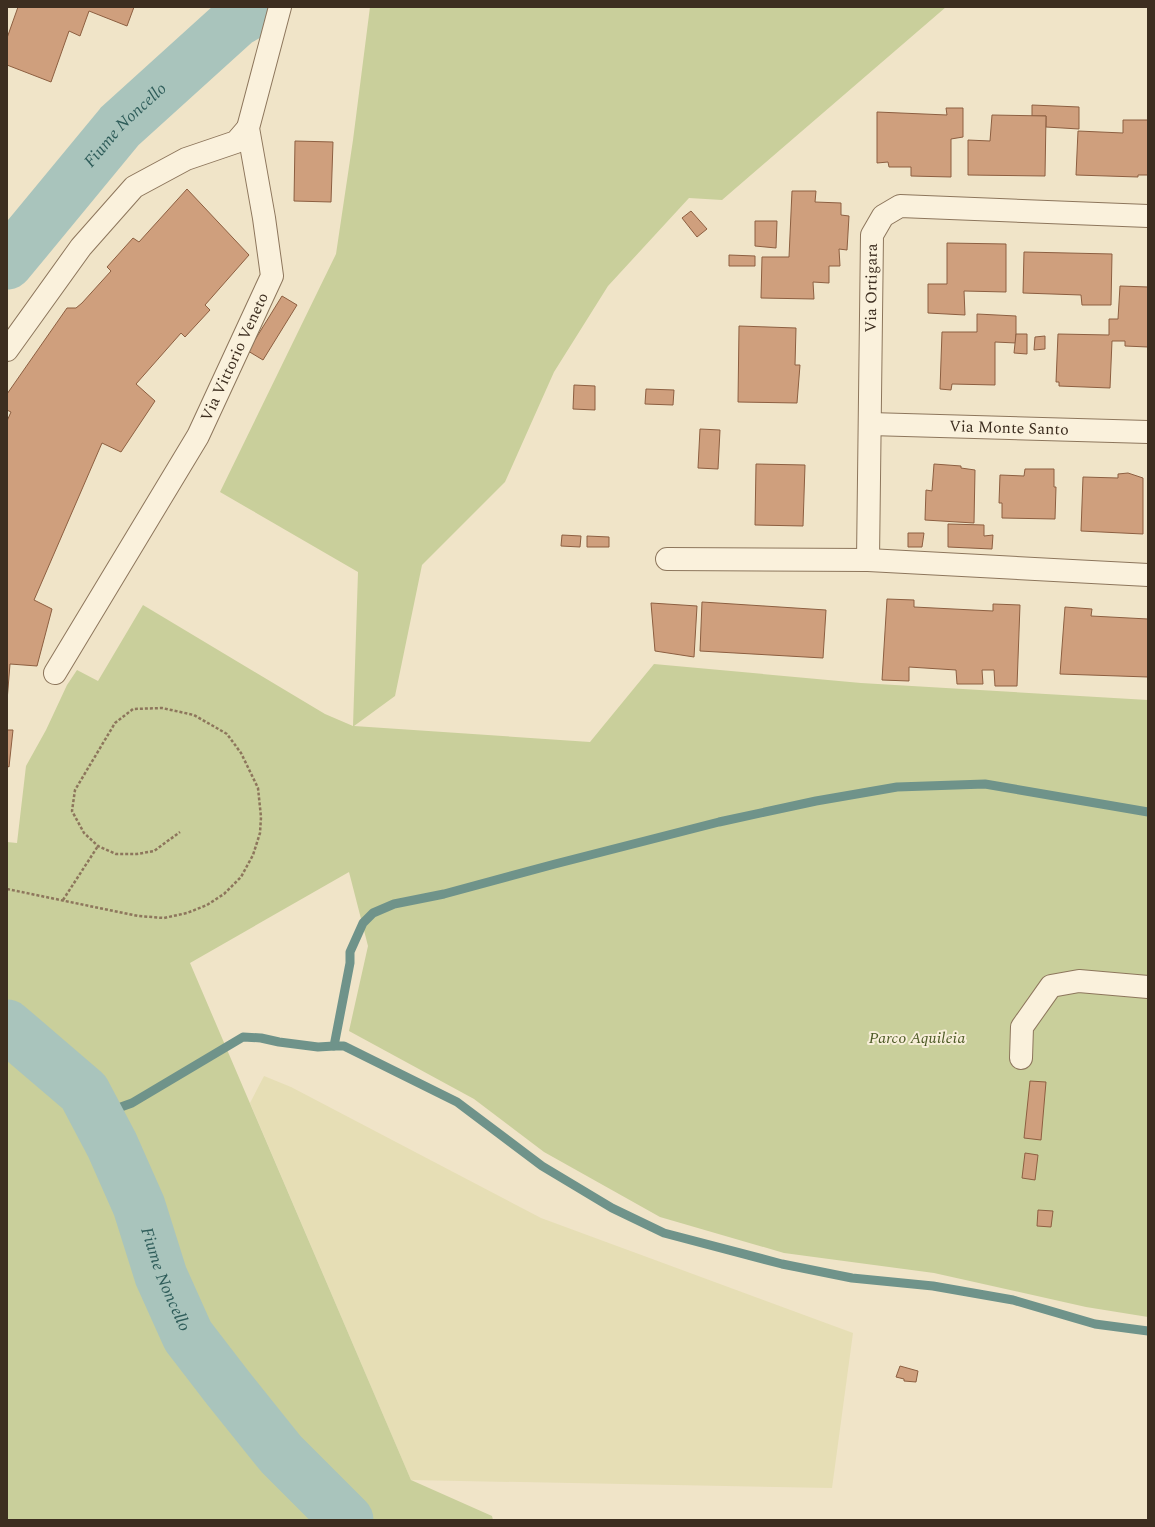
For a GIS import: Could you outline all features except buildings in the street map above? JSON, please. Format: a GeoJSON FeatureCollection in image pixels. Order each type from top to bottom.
{"type":"FeatureCollection","features":[{"type":"Feature","properties":{"kind":"street","name":"Via Vittorio Veneto"},"geometry":{"type":"LineString","coordinates":[[55,673],[198,436],[272,276],[264,218],[248,128],[280,7]]}},
{"type":"Feature","properties":{"kind":"street"},"geometry":{"type":"LineString","coordinates":[[7,350],[81,247],[134,187],[186,158],[236,142],[248,128]]}},
{"type":"Feature","properties":{"kind":"street","name":"Via Ortigara"},"geometry":{"type":"LineString","coordinates":[[868,560],[872,235],[883,216],[900,206],[1148,216]]}},
{"type":"Feature","properties":{"kind":"street","name":"Via Monte Santo"},"geometry":{"type":"LineString","coordinates":[[870,424],[1148,432]]}},
{"type":"Feature","properties":{"kind":"street"},"geometry":{"type":"LineString","coordinates":[[667,559],[868,560],[1148,575]]}},
{"type":"Feature","properties":{"kind":"street"},"geometry":{"type":"LineString","coordinates":[[1021,1058],[1022,1026],[1051,986],[1079,981],[1148,987]]}},
{"type":"Feature","properties":{"kind":"path"},"geometry":{"type":"LineString","coordinates":[[7,889],[138,916],[164,918],[187,913],[207,905],[224,894],[241,877],[253,855],[260,834],[261,817],[258,788],[241,753],[227,734],[194,715],[162,708],[133,709],[115,723],[75,790],[72,811],[84,833],[98,846],[116,854],[137,854],[154,851],[180,832]]}},
{"type":"Feature","properties":{"kind":"path"},"geometry":{"type":"LineString","coordinates":[[63,900],[98,846]]}},
{"type":"Feature","properties":{"kind":"shaded area"},"geometry":{"type":"Polygon","coordinates":[[[264,1076],[291,1087],[541,1218],[853,1333],[832,1488],[411,1480],[250,1103],[264,1076]]]}},
{"type":"Feature","properties":{"kind":"green space","name":"Parco Aquileia"},"geometry":{"type":"Polygon","coordinates":[[[370,7],[946,7],[722,200],[689,198],[608,286],[554,372],[505,482],[422,565],[395,696],[354,726],[590,742],[654,664],[861,683],[1148,700],[1148,1317],[1086,1307],[934,1273],[784,1253],[660,1217],[544,1152],[474,1099],[349,1031],[368,946],[349,872],[190,963],[411,1480],[492,1516],[493,1520],[7,1520],[7,842],[17,843],[26,766],[46,730],[67,685],[77,670],[98,681],[143,605],[325,714],[353,726],[358,572],[220,492],[336,254],[353,140],[370,7]]]}},
{"type":"Feature","properties":{"kind":"waterway","name":"Fiume Noncello"},"geometry":{"type":"LineString","coordinates":[[7,263],[120,126],[236,21],[261,7]]}},
{"type":"Feature","properties":{"kind":"waterway"},"geometry":{"type":"LineString","coordinates":[[96,1116],[132,1103],[243,1037],[261,1038],[318,1047],[334,1046],[350,963],[350,952],[363,923],[373,913],[394,904],[444,894],[719,822],[816,801],[897,787],[985,784],[1148,812]]}},
{"type":"Feature","properties":{"kind":"waterway","name":"Fiume Noncello"},"geometry":{"type":"LineString","coordinates":[[7,1026],[84,1092],[112,1145],[139,1206],[161,1276],[188,1336],[281,1454],[347,1520]]}},
{"type":"Feature","properties":{"kind":"waterway"},"geometry":{"type":"LineString","coordinates":[[334,1046],[344,1046],[457,1102],[542,1166],[612,1208],[664,1233],[782,1264],[852,1278],[933,1286],[1013,1300],[1095,1324],[1148,1331]]}}]}
